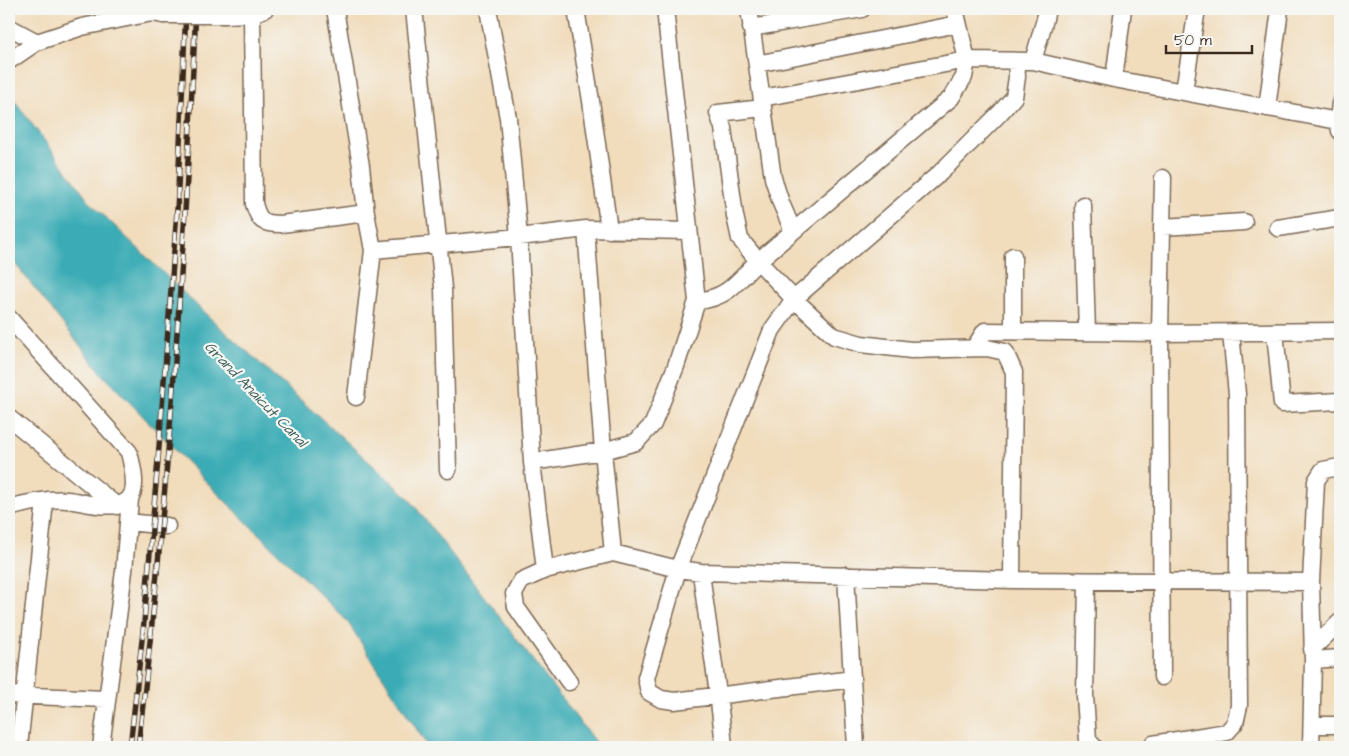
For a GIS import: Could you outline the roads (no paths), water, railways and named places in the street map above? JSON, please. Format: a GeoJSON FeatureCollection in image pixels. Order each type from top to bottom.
{"type":"FeatureCollection","features":[{"type":"Feature","properties":{"kind":"street"},"geometry":{"type":"LineString","coordinates":[[335,9],[373,250],[356,397]]}},
{"type":"Feature","properties":{"kind":"street"},"geometry":{"type":"LineString","coordinates":[[414,9],[443,288],[448,470]]}},
{"type":"Feature","properties":{"kind":"street"},"geometry":{"type":"LineString","coordinates":[[488,9],[508,118],[519,237],[532,462],[545,570]]}},
{"type":"Feature","properties":{"kind":"street"},"geometry":{"type":"LineString","coordinates":[[576,9],[609,230]]}},
{"type":"Feature","properties":{"kind":"street"},"geometry":{"type":"LineString","coordinates":[[532,462],[603,452],[636,442],[653,424],[676,366],[697,301],[664,9]]}},
{"type":"Feature","properties":{"kind":"street"},"geometry":{"type":"LineString","coordinates":[[749,9],[773,178],[781,204],[793,231]]}},
{"type":"Feature","properties":{"kind":"street"},"geometry":{"type":"LineString","coordinates":[[752,28],[862,9]]}},
{"type":"Feature","properties":{"kind":"street"},"geometry":{"type":"LineString","coordinates":[[1033,61],[1046,19],[1047,9]]}},
{"type":"Feature","properties":{"kind":"street"},"geometry":{"type":"LineString","coordinates":[[1114,78],[1123,9]]}},
{"type":"Feature","properties":{"kind":"street"},"geometry":{"type":"LineString","coordinates":[[1184,91],[1197,9]]}},
{"type":"Feature","properties":{"kind":"street"},"geometry":{"type":"LineString","coordinates":[[1267,108],[1280,9]]}},
{"type":"Feature","properties":{"kind":"street"},"geometry":{"type":"LineString","coordinates":[[9,62],[36,42],[82,27],[156,12],[225,15],[258,11],[254,204],[258,218],[268,224],[281,224],[366,213]]}},
{"type":"Feature","properties":{"kind":"street"},"geometry":{"type":"LineString","coordinates":[[697,301],[710,299],[729,291],[758,261],[951,98],[964,77],[967,60],[956,16],[757,64]]}},
{"type":"Feature","properties":{"kind":"street"},"geometry":{"type":"LineString","coordinates":[[9,27],[36,42]]}},
{"type":"Feature","properties":{"kind":"street"},"geometry":{"type":"LineString","coordinates":[[1012,580],[1014,372],[1005,352],[987,348],[911,350],[861,344],[834,336],[794,299],[740,239],[723,128],[718,113],[967,60],[1033,61],[1267,108],[1339,127],[1340,103]]}},
{"type":"Feature","properties":{"kind":"street"},"geometry":{"type":"LineString","coordinates":[[853,679],[674,701],[661,699],[649,692],[646,678],[678,569],[772,330],[794,299],[940,173],[1000,113],[1014,97],[1017,77],[1016,61]]}},
{"type":"Feature","properties":{"kind":"street"},"geometry":{"type":"LineString","coordinates":[[1162,677],[1160,333],[1163,178]]}},
{"type":"Feature","properties":{"kind":"street"},"geometry":{"type":"LineString","coordinates":[[1083,205],[1087,332]]}},
{"type":"Feature","properties":{"kind":"street"},"geometry":{"type":"LineString","coordinates":[[1278,228],[1340,218]]}},
{"type":"Feature","properties":{"kind":"street"},"geometry":{"type":"LineString","coordinates":[[1162,227],[1244,222]]}},
{"type":"Feature","properties":{"kind":"street"},"geometry":{"type":"LineString","coordinates":[[373,250],[586,229],[689,231]]}},
{"type":"Feature","properties":{"kind":"street"},"geometry":{"type":"LineString","coordinates":[[586,229],[603,452],[613,553]]}},
{"type":"Feature","properties":{"kind":"street"},"geometry":{"type":"LineString","coordinates":[[1013,331],[1014,256]]}},
{"type":"Feature","properties":{"kind":"street"},"geometry":{"type":"LineString","coordinates":[[9,318],[129,452],[134,472],[135,488],[123,502],[97,505],[65,499],[9,508]]}},
{"type":"Feature","properties":{"kind":"street"},"geometry":{"type":"LineString","coordinates":[[974,348],[985,331],[1160,333],[1340,331]]}},
{"type":"Feature","properties":{"kind":"street"},"geometry":{"type":"LineString","coordinates":[[1275,332],[1282,404],[1340,400]]}},
{"type":"Feature","properties":{"kind":"street"},"geometry":{"type":"LineString","coordinates":[[1150,747],[1153,744],[1227,732],[1236,723],[1239,706],[1237,394],[1231,333]]}},
{"type":"Feature","properties":{"kind":"street"},"geometry":{"type":"LineString","coordinates":[[9,418],[123,502],[128,522],[124,571],[101,747]]}},
{"type":"Feature","properties":{"kind":"street"},"geometry":{"type":"LineString","coordinates":[[1311,747],[1311,582],[1316,481],[1323,470],[1340,467]]}},
{"type":"Feature","properties":{"kind":"street"},"geometry":{"type":"LineString","coordinates":[[19,747],[45,501]]}},
{"type":"Feature","properties":{"kind":"street"},"geometry":{"type":"LineString","coordinates":[[128,522],[167,526]]}},
{"type":"Feature","properties":{"kind":"street"},"geometry":{"type":"LineString","coordinates":[[569,682],[516,607],[514,594],[521,581],[545,570],[613,553],[678,569],[701,572],[1012,580],[1311,582]]}},
{"type":"Feature","properties":{"kind":"street"},"geometry":{"type":"LineString","coordinates":[[701,572],[709,643],[719,696],[724,747]]}},
{"type":"Feature","properties":{"kind":"street"},"geometry":{"type":"LineString","coordinates":[[846,575],[856,747]]}},
{"type":"Feature","properties":{"kind":"street"},"geometry":{"type":"LineString","coordinates":[[1087,581],[1085,696],[1088,740],[1092,747]]}},
{"type":"Feature","properties":{"kind":"street"},"geometry":{"type":"LineString","coordinates":[[1312,655],[1340,622]]}},
{"type":"Feature","properties":{"kind":"street"},"geometry":{"type":"LineString","coordinates":[[1312,655],[1340,658]]}},
{"type":"Feature","properties":{"kind":"street"},"geometry":{"type":"LineString","coordinates":[[9,695],[106,699]]}},
{"type":"Feature","properties":{"kind":"street"},"geometry":{"type":"LineString","coordinates":[[1312,725],[1340,725]]}},
{"type":"Feature","properties":{"kind":"water","name":"Grand Anaicut Canal"},"geometry":{"type":"Polygon","coordinates":[[[9,93],[91,203],[210,318],[408,497],[599,747],[428,747],[347,621],[218,494],[105,377],[9,256],[9,93]]]}},
{"type":"Feature","properties":{"kind":"railway"},"geometry":{"type":"LineString","coordinates":[[130,747],[144,622],[177,211],[186,9]]}},
{"type":"Feature","properties":{"kind":"railway"},"geometry":{"type":"LineString","coordinates":[[138,747],[158,563],[174,378],[196,9]]}}]}
